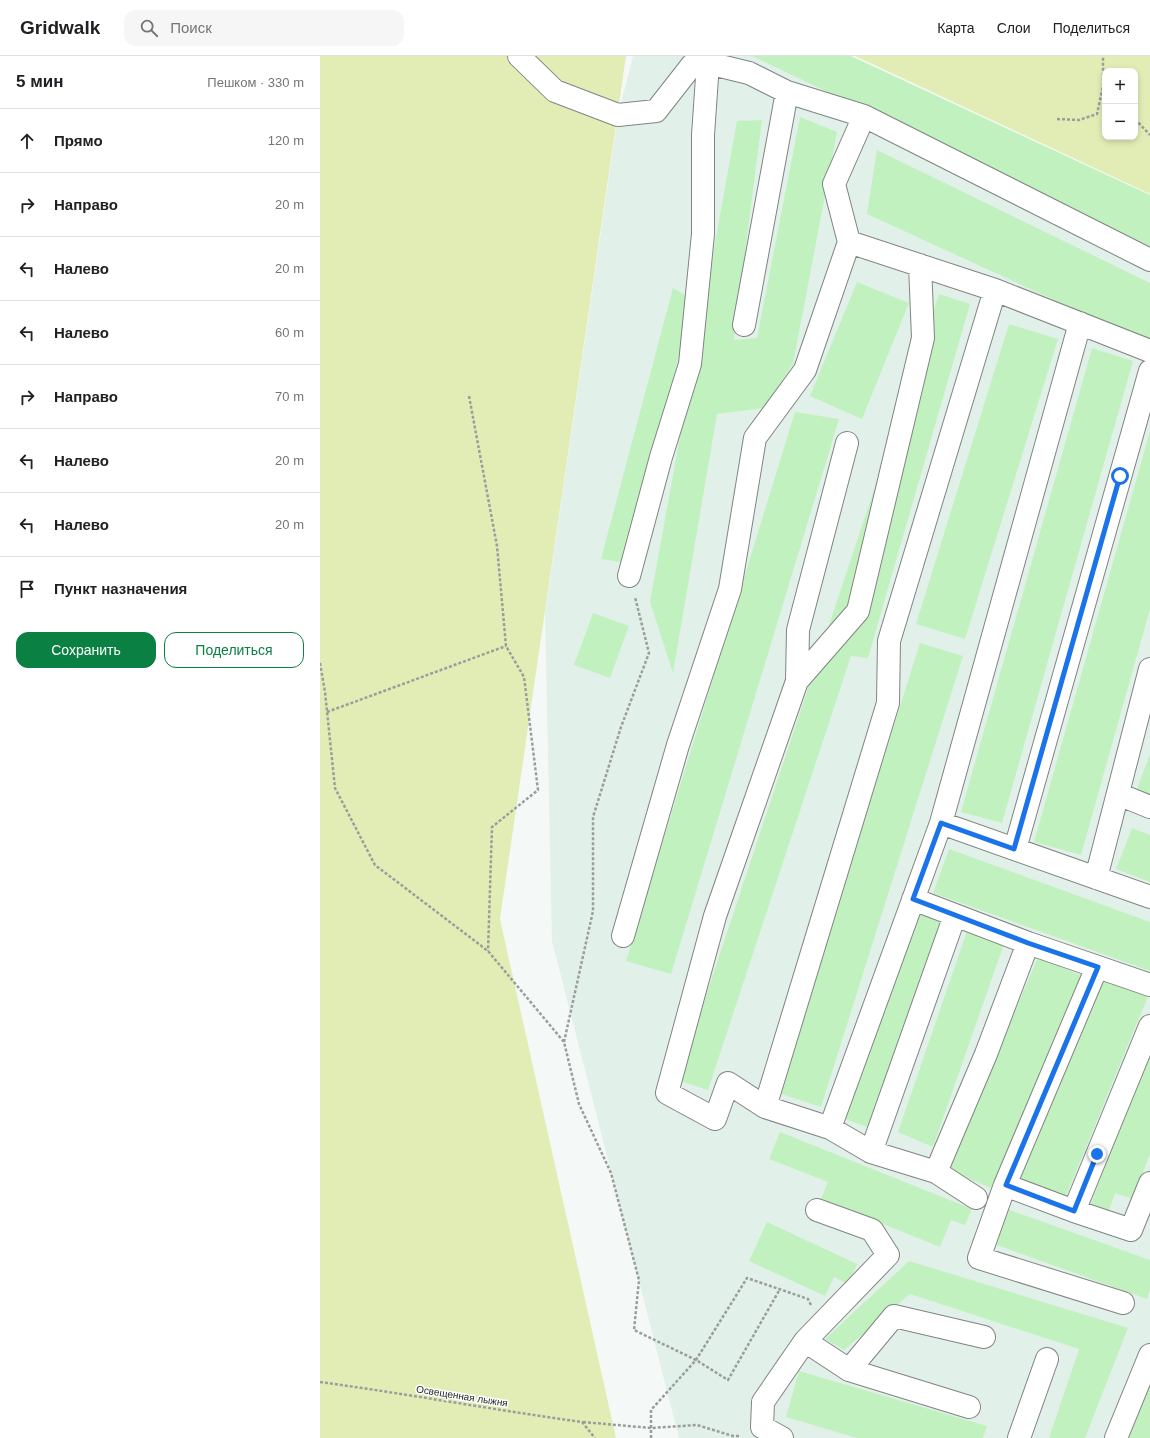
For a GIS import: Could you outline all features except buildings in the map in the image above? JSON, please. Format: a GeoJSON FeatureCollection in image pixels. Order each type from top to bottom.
{"type":"FeatureCollection","features":[{"type":"Feature","properties":{"kind":"lane"},"geometry":{"type":"LineString","coordinates":[[519,56],[555,91],[618,115],[656,111],[692,65],[708,63],[749,73],[787,92],[864,116],[1150,260]]}},
{"type":"Feature","properties":{"kind":"lane"},"geometry":{"type":"LineString","coordinates":[[630,576],[661,457],[690,364],[703,234],[703,135],[708,63]]}},
{"type":"Feature","properties":{"kind":"lane"},"geometry":{"type":"LineString","coordinates":[[744,325],[787,92]]}},
{"type":"Feature","properties":{"kind":"lane"},"geometry":{"type":"LineString","coordinates":[[623,936],[678,745],[730,589],[755,438],[805,370],[849,242],[834,184],[864,116]]}},
{"type":"Feature","properties":{"kind":"lane"},"geometry":{"type":"LineString","coordinates":[[849,242],[995,290],[1150,351]]}},
{"type":"Feature","properties":{"kind":"lane"},"geometry":{"type":"LineString","coordinates":[[797,681],[858,611],[923,338],[920,265]]}},
{"type":"Feature","properties":{"kind":"lane"},"geometry":{"type":"LineString","coordinates":[[765,1107],[888,703],[889,641],[995,290]]}},
{"type":"Feature","properties":{"kind":"lane"},"geometry":{"type":"LineString","coordinates":[[830,1128],[941,823],[1080,323]]}},
{"type":"Feature","properties":{"kind":"lane"},"geometry":{"type":"LineString","coordinates":[[1014,849],[1150,371]]}},
{"type":"Feature","properties":{"kind":"lane"},"geometry":{"type":"LineString","coordinates":[[847,443],[798,630],[797,681],[715,916],[667,1092],[715,1119],[728,1083],[765,1107],[830,1128],[871,1152],[936,1172],[976,1198]]}},
{"type":"Feature","properties":{"kind":"lane"},"geometry":{"type":"LineString","coordinates":[[1096,878],[1118,794],[1143,726],[1150,669]]}},
{"type":"Feature","properties":{"kind":"lane"},"geometry":{"type":"LineString","coordinates":[[1118,794],[1150,807]]}},
{"type":"Feature","properties":{"kind":"lane"},"geometry":{"type":"LineString","coordinates":[[941,823],[1150,897]]}},
{"type":"Feature","properties":{"kind":"lane"},"geometry":{"type":"LineString","coordinates":[[913,899],[1028,943],[1150,985]]}},
{"type":"Feature","properties":{"kind":"lane"},"geometry":{"type":"LineString","coordinates":[[871,1152],[955,915]]}},
{"type":"Feature","properties":{"kind":"lane"},"geometry":{"type":"LineString","coordinates":[[936,1172],[986,1054],[1028,943]]}},
{"type":"Feature","properties":{"kind":"lane"},"geometry":{"type":"LineString","coordinates":[[1098,967],[1006,1185],[980,1258],[1124,1303]]}},
{"type":"Feature","properties":{"kind":"lane"},"geometry":{"type":"LineString","coordinates":[[1074,1211],[1150,1026]]}},
{"type":"Feature","properties":{"kind":"lane"},"geometry":{"type":"LineString","coordinates":[[1006,1185],[1074,1211],[1131,1230],[1150,1183]]}},
{"type":"Feature","properties":{"kind":"lane"},"geometry":{"type":"LineString","coordinates":[[782,1438],[762,1427],[763,1402],[805,1341],[888,1255],[872,1230],[817,1210]]}},
{"type":"Feature","properties":{"kind":"lane"},"geometry":{"type":"LineString","coordinates":[[849,1370],[894,1316],[984,1337]]}},
{"type":"Feature","properties":{"kind":"lane"},"geometry":{"type":"LineString","coordinates":[[805,1341],[849,1370],[969,1407]]}},
{"type":"Feature","properties":{"kind":"lane"},"geometry":{"type":"LineString","coordinates":[[1116,1438],[1150,1355]]}},
{"type":"Feature","properties":{"kind":"lane"},"geometry":{"type":"LineString","coordinates":[[1019,1438],[1047,1359]]}},
{"type":"Feature","properties":{"kind":"path"},"geometry":{"type":"LineString","coordinates":[[1103,56],[1103,68]]}},
{"type":"Feature","properties":{"kind":"path"},"geometry":{"type":"LineString","coordinates":[[1057,119],[1079,120],[1097,114],[1102,95]]}},
{"type":"Feature","properties":{"kind":"path"},"geometry":{"type":"LineString","coordinates":[[1138,122],[1150,135]]}},
{"type":"Feature","properties":{"kind":"path"},"geometry":{"type":"LineString","coordinates":[[469,396],[497,546],[506,646],[524,677],[538,790],[492,827],[488,951]]}},
{"type":"Feature","properties":{"kind":"path"},"geometry":{"type":"LineString","coordinates":[[630,576],[649,653],[621,727],[593,817],[593,911],[564,1042],[579,1104],[611,1173],[639,1280],[634,1330],[696,1360],[728,1380],[780,1289]]}},
{"type":"Feature","properties":{"kind":"path"},"geometry":{"type":"LineString","coordinates":[[327,712],[506,646]]}},
{"type":"Feature","properties":{"kind":"path"},"geometry":{"type":"LineString","coordinates":[[320,663],[325,692],[334,788],[375,865],[488,951],[564,1042]]}},
{"type":"Feature","properties":{"kind":"path"},"geometry":{"type":"LineString","coordinates":[[651,1438],[651,1410],[696,1360],[748,1278],[808,1299],[821,1325]]}},
{"type":"Feature","properties":{"kind":"path","name":"Освещенная лыжня"},"geometry":{"type":"LineString","coordinates":[[320,1382],[582,1422],[651,1428],[697,1425],[733,1436],[757,1434],[762,1427]]}},
{"type":"Feature","properties":{"kind":"path"},"geometry":{"type":"LineString","coordinates":[[582,1422],[595,1438]]}},
{"type":"Feature","properties":{"kind":"shaded area"},"geometry":{"type":"Polygon","coordinates":[[[633,56],[819,56],[1150,213],[1150,1438],[679,1438],[552,941],[545,613],[618,115],[633,56]]]}},
{"type":"Feature","properties":{"kind":"green space"},"geometry":{"type":"Polygon","coordinates":[[[320,56],[626,56],[500,919],[616,1438],[320,1438],[320,56]]]}},
{"type":"Feature","properties":{"kind":"green space"},"geometry":{"type":"Polygon","coordinates":[[[855,56],[1150,56],[1150,194],[855,56]]]}},
{"type":"Feature","properties":{"kind":"route"},"geometry":{"type":"LineString","coordinates":[[1097,1154],[1074,1211],[1006,1185],[1098,967],[1028,943],[913,899],[941,823],[1014,849],[1120,476]]}}]}
